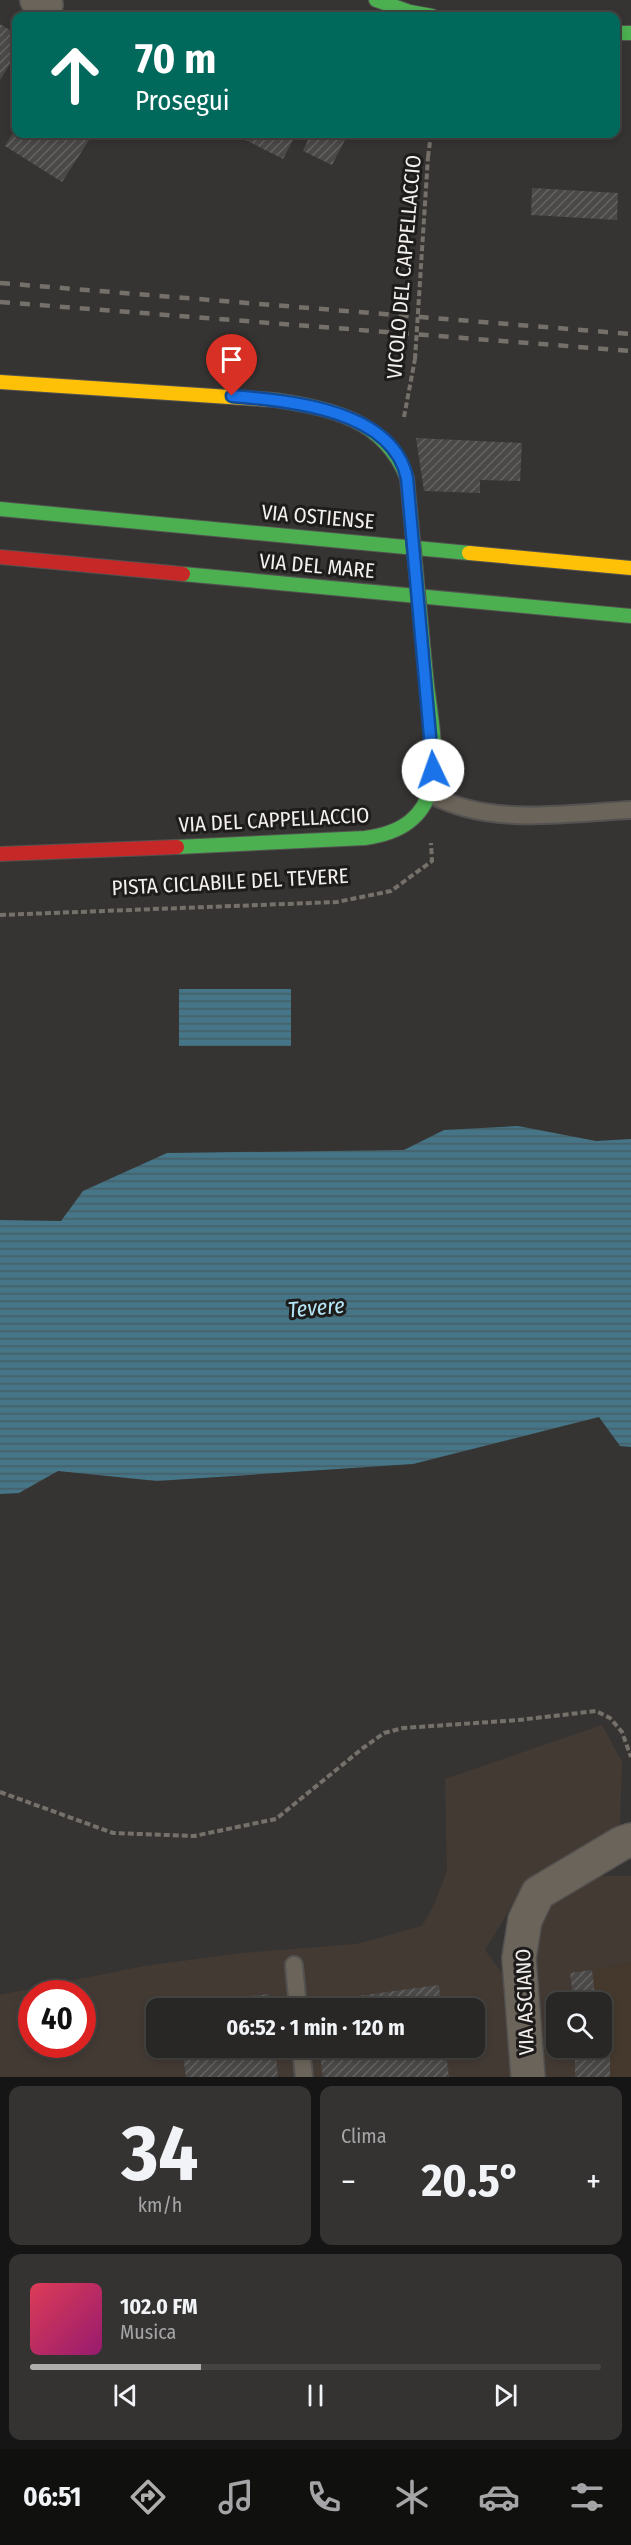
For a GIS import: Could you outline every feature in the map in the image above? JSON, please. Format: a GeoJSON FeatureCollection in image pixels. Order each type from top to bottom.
{"type":"FeatureCollection","features":[{"type":"Feature","properties":{"kind":"main road"},"geometry":{"type":"LineString","coordinates":[[376,0],[410,12]]}},
{"type":"Feature","properties":{"kind":"main road","name":"VIA DEL CAPPELLACCIO"},"geometry":{"type":"LineString","coordinates":[[0,382],[268,399],[311,407],[353,420],[377,432],[403,463],[407,478],[434,760],[430,794],[419,814],[384,834],[359,839],[0,854]]}},
{"type":"Feature","properties":{"kind":"main road","name":"VIA OSTIENSE"},"geometry":{"type":"LineString","coordinates":[[0,509],[631,568]]}},
{"type":"Feature","properties":{"kind":"main road","name":"VIA DEL MARE"},"geometry":{"type":"LineString","coordinates":[[0,556],[631,616]]}},
{"type":"Feature","properties":{"kind":"street","name":"VIA ASCIANO"},"geometry":{"type":"LineString","coordinates":[[528,2077],[519,1958],[525,1920],[538,1893],[622,1843],[631,1840]]}},
{"type":"Feature","properties":{"kind":"lane"},"geometry":{"type":"LineString","coordinates":[[430,794],[448,804],[489,814],[631,810]]}},
{"type":"Feature","properties":{"kind":"lane"},"geometry":{"type":"LineString","coordinates":[[294,1965],[297,1998]]}},
{"type":"Feature","properties":{"kind":"lane"},"geometry":{"type":"LineString","coordinates":[[302,2058],[304,2077]]}},
{"type":"Feature","properties":{"kind":"path","name":"VICOLO DEL CAPPELLACCIO"},"geometry":{"type":"LineString","coordinates":[[402,427],[415,359],[430,138]]}},
{"type":"Feature","properties":{"kind":"path","name":"PISTA CICLABILE DEL TEVERE"},"geometry":{"type":"LineString","coordinates":[[0,915],[337,902],[391,891],[432,861],[430,794]]}},
{"type":"Feature","properties":{"kind":"path"},"geometry":{"type":"LineString","coordinates":[[0,1792],[113,1833],[194,1836],[276,1820],[363,1748],[384,1733],[403,1728],[519,1720],[596,1711],[610,1718],[622,1732],[631,1757]]}},
{"type":"Feature","properties":{"kind":"shaded area"},"geometry":{"type":"Polygon","coordinates":[[[602,1725],[622,1762],[620,1824],[610,1845],[550,1873],[519,1894],[485,1950],[515,1991],[518,2077],[0,2077],[0,1995],[18,1991],[18,2058],[96,2058],[96,1980],[74,1980],[144,1966],[242,1953],[356,1944],[422,1926],[435,1903],[447,1870],[445,1779],[602,1725]]]}},
{"type":"Feature","properties":{"kind":"shaded area"},"geometry":{"type":"Polygon","coordinates":[[[600,1876],[631,1876],[631,1963],[592,1970],[595,1992],[546,1992],[546,2058],[610,2058],[610,2077],[541,2077],[531,1930],[540,1909],[600,1876]]]}},
{"type":"Feature","properties":{"kind":"shaded area"},"geometry":{"type":"Polygon","coordinates":[[[631,1963],[631,2077],[610,2077],[612,1992],[595,1992],[592,1970],[631,1963]]]}},
{"type":"Feature","properties":{"kind":"water"},"geometry":{"type":"Polygon","coordinates":[[[179,989],[291,989],[291,1046],[179,1046],[179,989]]]}},
{"type":"Feature","properties":{"kind":"water","name":"Tevere"},"geometry":{"type":"Polygon","coordinates":[[[518,1126],[596,1141],[631,1139],[631,1447],[620,1446],[599,1417],[413,1464],[157,1481],[58,1471],[19,1493],[0,1494],[0,1220],[61,1221],[83,1191],[167,1153],[404,1150],[444,1130],[518,1126]]]}},
{"type":"Feature","properties":{"kind":"building"},"geometry":{"type":"Polygon","coordinates":[[[0,24],[12,32],[12,60],[0,80],[0,24]]]}},
{"type":"Feature","properties":{"kind":"building"},"geometry":{"type":"Polygon","coordinates":[[[12,135],[12,138],[90,138],[62,182],[5,146],[12,135]]]}},
{"type":"Feature","properties":{"kind":"building"},"geometry":{"type":"Polygon","coordinates":[[[242,138],[294,138],[283,159],[242,138]]]}},
{"type":"Feature","properties":{"kind":"building"},"geometry":{"type":"Polygon","coordinates":[[[309,138],[346,138],[332,165],[303,151],[309,138]]]}},
{"type":"Feature","properties":{"kind":"building"},"geometry":{"type":"Polygon","coordinates":[[[532,188],[618,193],[617,220],[531,215],[532,188]]]}},
{"type":"Feature","properties":{"kind":"building"},"geometry":{"type":"Polygon","coordinates":[[[416,438],[522,443],[520,481],[480,480],[480,493],[424,491],[416,438]]]}},
{"type":"Feature","properties":{"kind":"building"},"geometry":{"type":"Polygon","coordinates":[[[592,1970],[595,1992],[573,1992],[570,1973],[592,1970]]]}},
{"type":"Feature","properties":{"kind":"building"},"geometry":{"type":"Polygon","coordinates":[[[439,1985],[440,1998],[343,1998],[439,1985]]]}},
{"type":"Feature","properties":{"kind":"building"},"geometry":{"type":"Polygon","coordinates":[[[269,1994],[269,1998],[232,1998],[269,1994]]]}},
{"type":"Feature","properties":{"kind":"building"},"geometry":{"type":"Polygon","coordinates":[[[183,2058],[276,2058],[278,2077],[186,2077],[183,2058]]]}},
{"type":"Feature","properties":{"kind":"building"},"geometry":{"type":"Polygon","coordinates":[[[320,2058],[446,2058],[449,2077],[323,2077],[320,2058]]]}},
{"type":"Feature","properties":{"kind":"building"},"geometry":{"type":"Polygon","coordinates":[[[575,2058],[610,2058],[610,2077],[575,2077],[575,2058]]]}},
{"type":"Feature","properties":{"kind":"railway"},"geometry":{"type":"LineString","coordinates":[[0,283],[631,334]]}},
{"type":"Feature","properties":{"kind":"railway"},"geometry":{"type":"LineString","coordinates":[[0,302],[631,351]]}},
{"type":"Feature","properties":{"kind":"traffic: fast"},"geometry":{"type":"LineString","coordinates":[[376,0],[410,12]]}},
{"type":"Feature","properties":{"kind":"traffic: fast"},"geometry":{"type":"LineString","coordinates":[[620,33],[631,33]]}},
{"type":"Feature","properties":{"kind":"traffic: fast"},"geometry":{"type":"LineString","coordinates":[[275,400],[336,413],[354,420],[385,442],[397,458],[407,478]]}},
{"type":"Feature","properties":{"kind":"traffic: fast"},"geometry":{"type":"LineString","coordinates":[[407,478],[426,676]]}},
{"type":"Feature","properties":{"kind":"traffic: fast"},"geometry":{"type":"LineString","coordinates":[[0,509],[469,553]]}},
{"type":"Feature","properties":{"kind":"traffic: fast"},"geometry":{"type":"LineString","coordinates":[[183,574],[631,616]]}},
{"type":"Feature","properties":{"kind":"traffic: fast"},"geometry":{"type":"LineString","coordinates":[[177,847],[365,838],[395,830],[415,817],[427,799],[433,778],[433,728],[426,676]]}},
{"type":"Feature","properties":{"kind":"traffic: slow"},"geometry":{"type":"LineString","coordinates":[[0,382],[275,400]]}},
{"type":"Feature","properties":{"kind":"traffic: slow"},"geometry":{"type":"LineString","coordinates":[[469,553],[631,568]]}},
{"type":"Feature","properties":{"kind":"traffic: jam"},"geometry":{"type":"LineString","coordinates":[[0,557],[183,574]]}},
{"type":"Feature","properties":{"kind":"traffic: jam"},"geometry":{"type":"LineString","coordinates":[[0,854],[177,847]]}},
{"type":"Feature","properties":{"kind":"route"},"geometry":{"type":"LineString","coordinates":[[232,396],[290,402],[353,420],[377,432],[390,444],[403,463],[407,478],[434,760],[433,770]]}}]}
